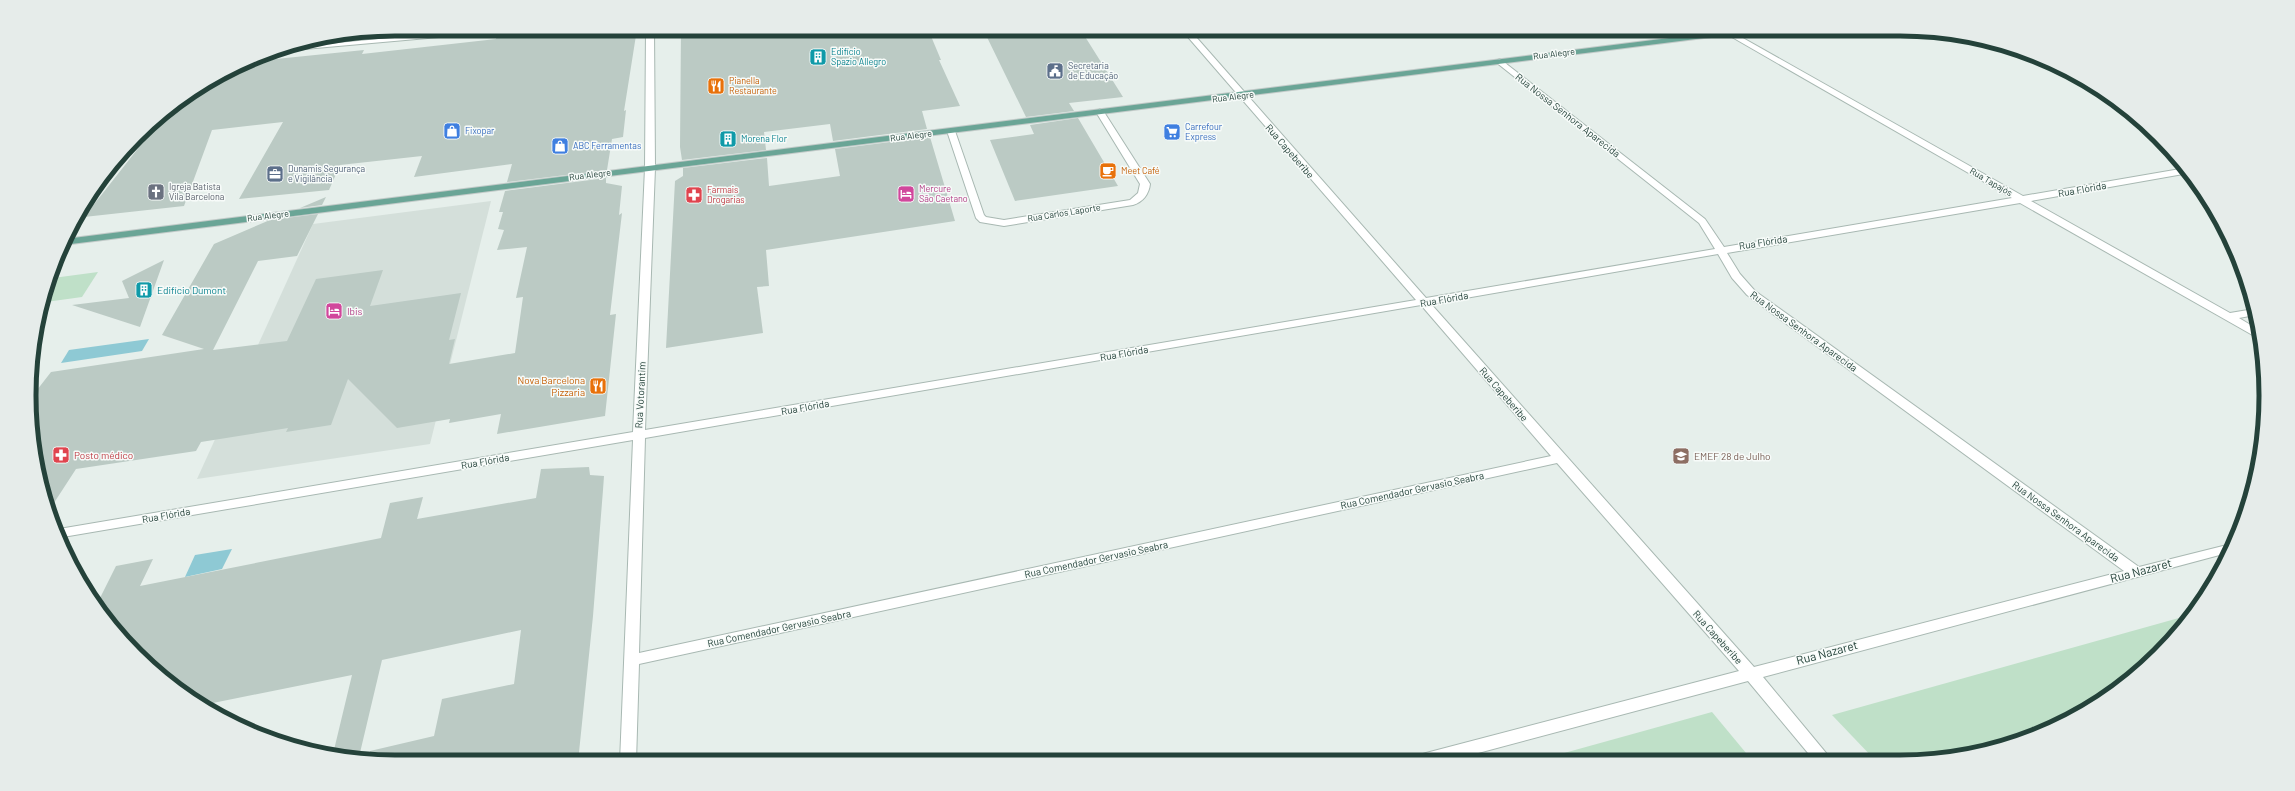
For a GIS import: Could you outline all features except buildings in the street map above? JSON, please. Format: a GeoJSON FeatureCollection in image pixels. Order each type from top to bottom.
{"type":"FeatureCollection","features":[{"type":"Feature","properties":{"kind":"main road","name":"Rua Alegre"},"geometry":{"type":"LineString","coordinates":[[71,241],[1100,112],[1242,96],[1688,36]]}},
{"type":"Feature","properties":{"kind":"street"},"geometry":{"type":"LineString","coordinates":[[301,48],[431,36]]}},
{"type":"Feature","properties":{"kind":"street","name":"Rua Votorantim"},"geometry":{"type":"LineString","coordinates":[[628,755],[650,168],[650,36]]}},
{"type":"Feature","properties":{"kind":"street","name":"Rua Capeberibe"},"geometry":{"type":"LineString","coordinates":[[1191,36],[1242,96],[1750,673],[1820,755]]}},
{"type":"Feature","properties":{"kind":"street","name":"Rua Tapajós"},"geometry":{"type":"LineString","coordinates":[[1735,36],[2253,331]]}},
{"type":"Feature","properties":{"kind":"street","name":"Rua Nossa Senhora Aparecida"},"geometry":{"type":"LineString","coordinates":[[1500,61],[1702,221],[1712,234],[1719,250],[1738,280],[1751,293],[2136,572]]}},
{"type":"Feature","properties":{"kind":"street","name":"Rua Carlos Laporte"},"geometry":{"type":"LineString","coordinates":[[951,131],[979,216],[984,220],[1004,223],[1133,202],[1141,197],[1145,191],[1145,184],[1100,112]]}},
{"type":"Feature","properties":{"kind":"street","name":"Rua Flórida"},"geometry":{"type":"LineString","coordinates":[[63,533],[639,434],[1424,303],[1719,250],[2181,172]]}},
{"type":"Feature","properties":{"kind":"street"},"geometry":{"type":"LineString","coordinates":[[2229,317],[2249,313]]}},
{"type":"Feature","properties":{"kind":"street","name":"Rua Comendador Gervasio Seabra"},"geometry":{"type":"LineString","coordinates":[[632,660],[1560,458]]}},
{"type":"Feature","properties":{"kind":"street","name":"Rua Nazaret"},"geometry":{"type":"LineString","coordinates":[[1445,755],[1750,673],[2225,549]]}},
{"type":"Feature","properties":{"kind":"shaded area"},"geometry":{"type":"Polygon","coordinates":[[[491,201],[430,444],[197,479],[313,224],[491,201]]]}},
{"type":"Feature","properties":{"kind":"green space"},"geometry":{"type":"Polygon","coordinates":[[[98,272],[82,297],[48,302],[56,278],[98,272]]]}},
{"type":"Feature","properties":{"kind":"green space"},"geometry":{"type":"Polygon","coordinates":[[[2183,617],[2170,633],[2137,666],[2099,694],[2059,718],[2037,728],[1993,743],[1946,752],[1870,755],[1832,715],[2183,617]]]}},
{"type":"Feature","properties":{"kind":"green space"},"geometry":{"type":"Polygon","coordinates":[[[1712,712],[1748,755],[1557,755],[1712,712]]]}},
{"type":"Feature","properties":{"kind":"water"},"geometry":{"type":"Polygon","coordinates":[[[149,339],[142,351],[61,363],[69,350],[149,339]]]}},
{"type":"Feature","properties":{"kind":"water"},"geometry":{"type":"Polygon","coordinates":[[[232,549],[222,569],[185,577],[195,555],[232,549]]]}},
{"type":"Feature","properties":{"kind":"place","name":"Edifício Spazio Allegro"},"geometry":{"type":"Point","coordinates":[818,57]}},
{"type":"Feature","properties":{"kind":"place","name":"Secretaria de Educação"},"geometry":{"type":"Point","coordinates":[1055,71]}},
{"type":"Feature","properties":{"kind":"place","name":"Pianella Restaurante"},"geometry":{"type":"Point","coordinates":[716,86]}},
{"type":"Feature","properties":{"kind":"place","name":"Fixopar"},"geometry":{"type":"Point","coordinates":[452,131]}},
{"type":"Feature","properties":{"kind":"place","name":"Carrefour Express"},"geometry":{"type":"Point","coordinates":[1172,132]}},
{"type":"Feature","properties":{"kind":"place","name":"Morena Flor"},"geometry":{"type":"Point","coordinates":[728,139]}},
{"type":"Feature","properties":{"kind":"place","name":"ABC Ferramentas"},"geometry":{"type":"Point","coordinates":[560,146]}},
{"type":"Feature","properties":{"kind":"place","name":"Meet Café"},"geometry":{"type":"Point","coordinates":[1108,171]}},
{"type":"Feature","properties":{"kind":"place","name":"Dunamis Segurança e Vigilância"},"geometry":{"type":"Point","coordinates":[275,174]}},
{"type":"Feature","properties":{"kind":"place","name":"Igreja Batista Vila Barcelona"},"geometry":{"type":"Point","coordinates":[156,192]}},
{"type":"Feature","properties":{"kind":"place","name":"Mercure São Caetano"},"geometry":{"type":"Point","coordinates":[906,194]}},
{"type":"Feature","properties":{"kind":"place","name":"Farmais Drogarias"},"geometry":{"type":"Point","coordinates":[694,195]}},
{"type":"Feature","properties":{"kind":"place","name":"Edifício Dumont"},"geometry":{"type":"Point","coordinates":[144,290]}},
{"type":"Feature","properties":{"kind":"place","name":"Ibis"},"geometry":{"type":"Point","coordinates":[334,311]}},
{"type":"Feature","properties":{"kind":"place","name":"Nova Barcelona Pizzaria"},"geometry":{"type":"Point","coordinates":[598,386]}},
{"type":"Feature","properties":{"kind":"place","name":"Posto médico"},"geometry":{"type":"Point","coordinates":[61,455]}},
{"type":"Feature","properties":{"kind":"place","name":"EMEF 28 de Julho"},"geometry":{"type":"Point","coordinates":[1681,456]}}]}
